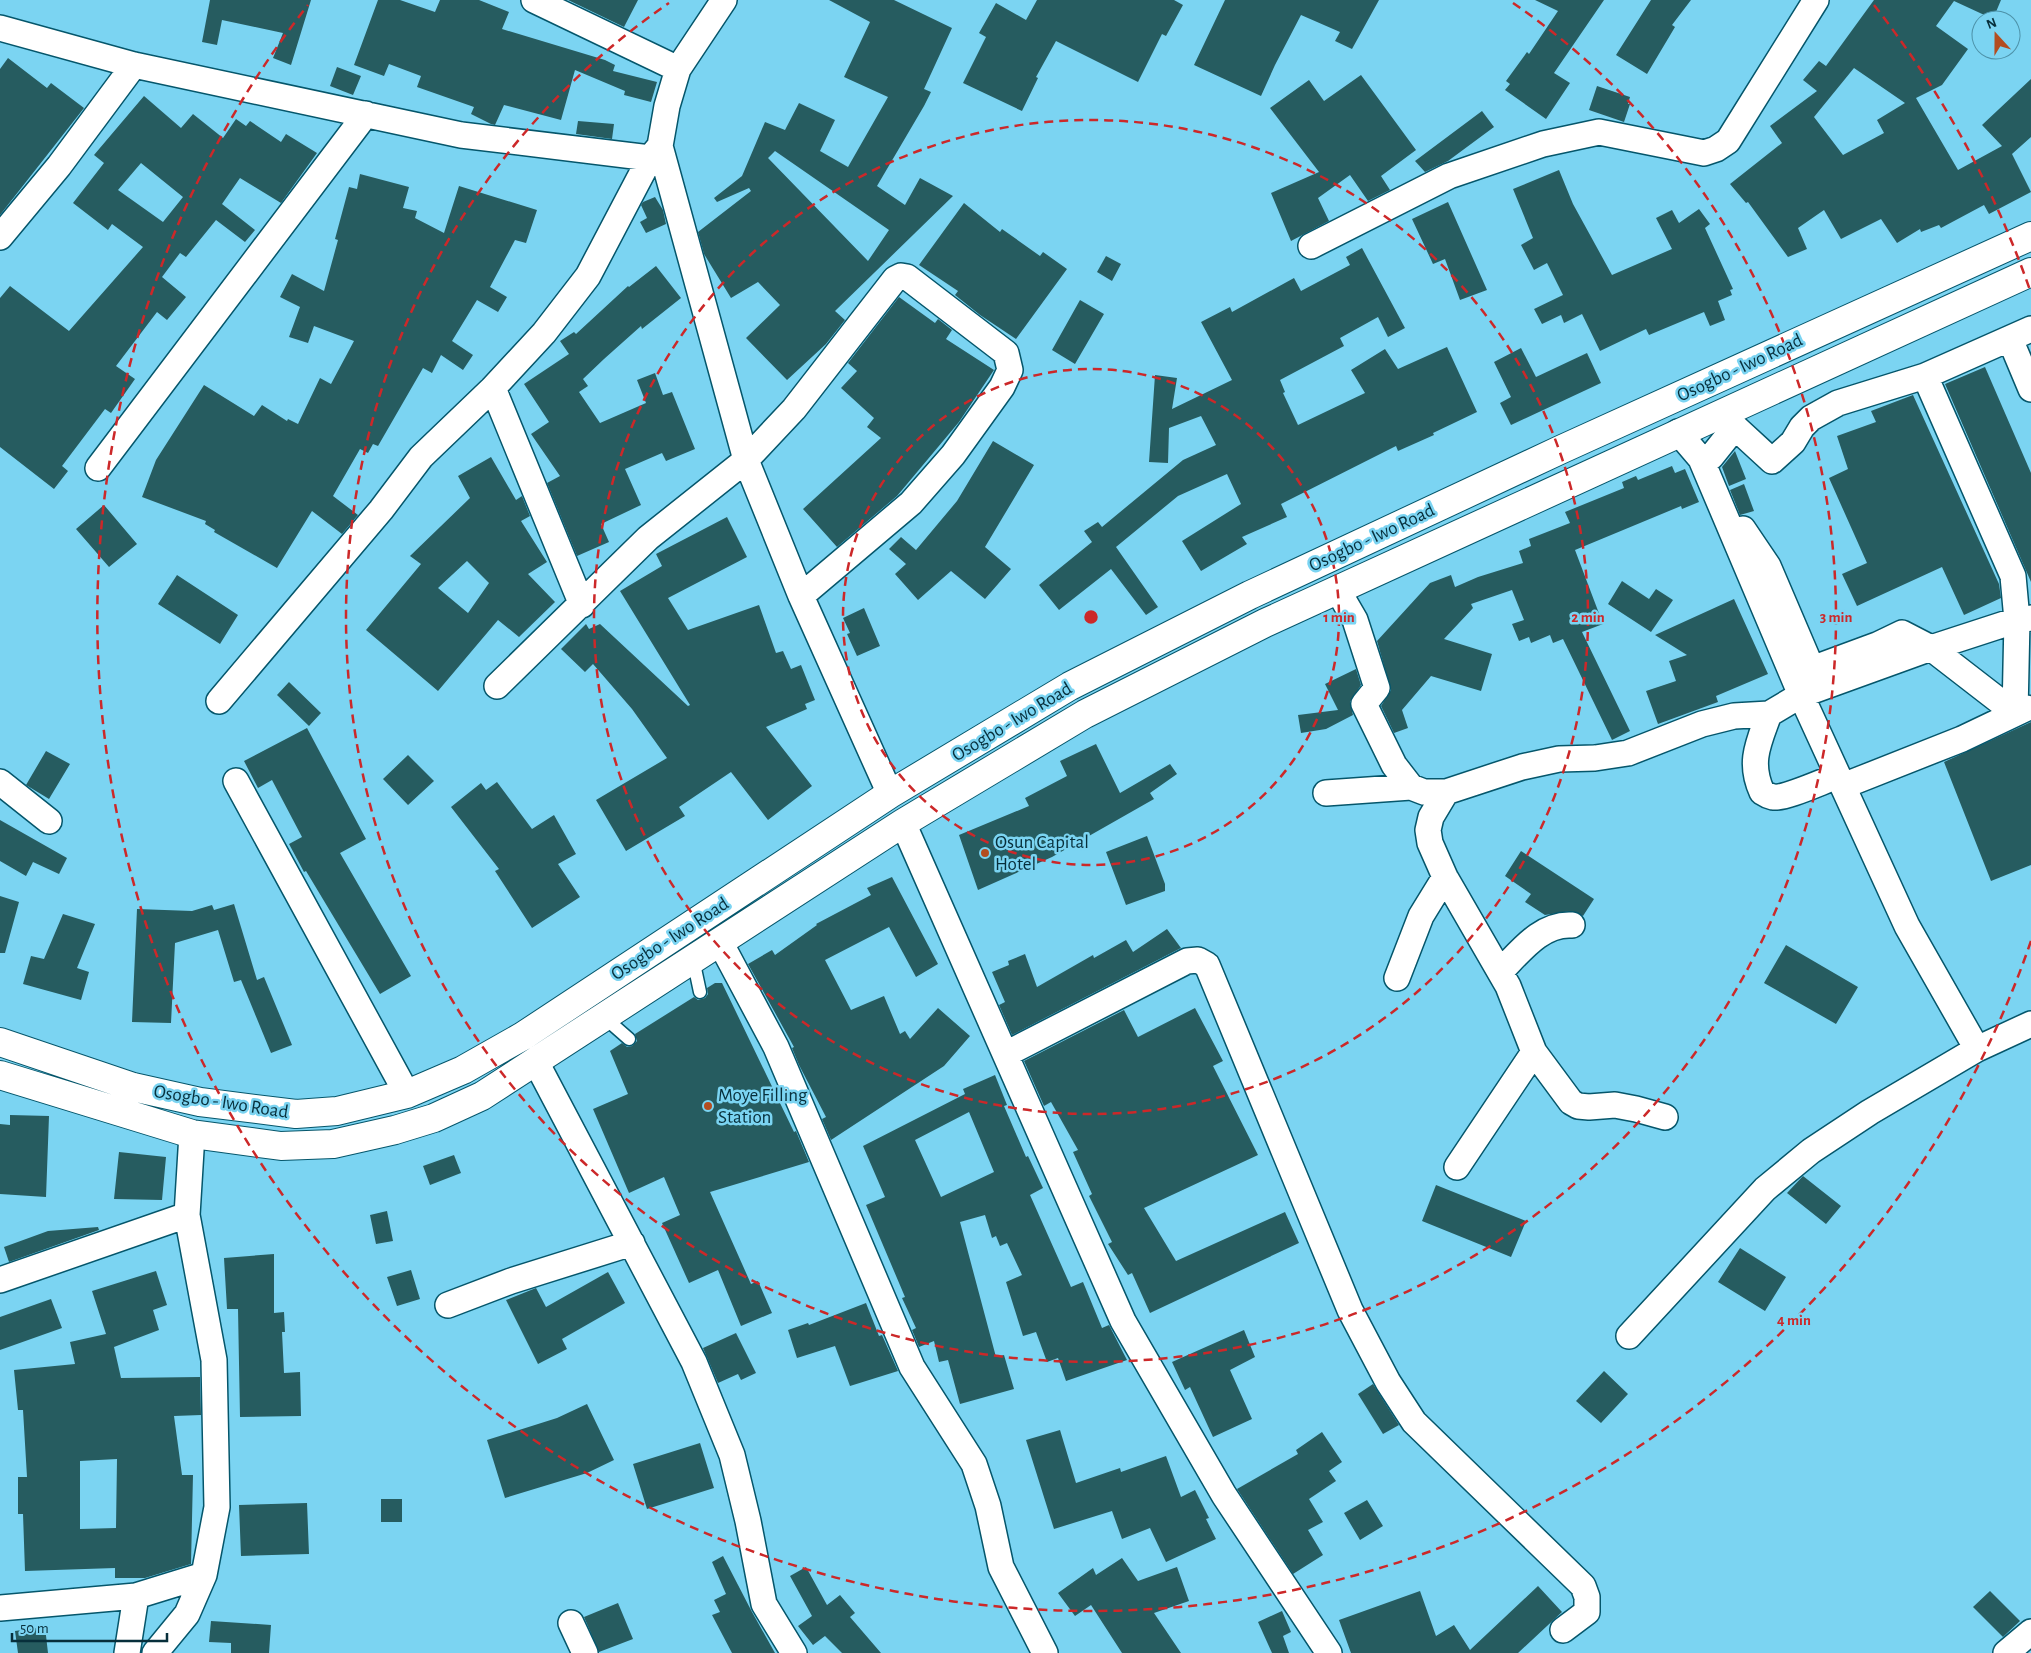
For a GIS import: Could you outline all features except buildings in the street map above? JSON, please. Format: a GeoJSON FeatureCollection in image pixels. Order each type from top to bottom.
{"type":"FeatureCollection","features":[{"type":"Feature","properties":{"kind":"main road","name":"Osogbo - Iwo Road"},"geometry":{"type":"LineString","coordinates":[[0,1042],[133,1087],[200,1102],[296,1114],[337,1111],[407,1094],[463,1070],[523,1036],[890,794],[1070,686],[1250,595],[1560,450],[2031,236]]}},
{"type":"Feature","properties":{"kind":"main road"},"geometry":{"type":"LineString","coordinates":[[1985,257],[1996,288]]}},
{"type":"Feature","properties":{"kind":"main road","name":"Osogbo - Iwo Road"},"geometry":{"type":"LineString","coordinates":[[0,1075],[192,1134],[281,1146],[333,1144],[434,1118],[482,1096],[903,823],[1085,714],[1265,623],[1337,589],[2031,272]]}},
{"type":"Feature","properties":{"kind":"street"},"geometry":{"type":"LineString","coordinates":[[534,0],[678,69]]}},
{"type":"Feature","properties":{"kind":"street"},"geometry":{"type":"LineString","coordinates":[[219,701],[380,510],[421,457],[493,388],[544,333],[588,276],[655,152],[678,69],[724,0]]}},
{"type":"Feature","properties":{"kind":"street"},"geometry":{"type":"LineString","coordinates":[[1311,246],[1449,176],[1543,144],[1599,132],[1704,153],[1716,150],[1728,141],[1816,0]]}},
{"type":"Feature","properties":{"kind":"street"},"geometry":{"type":"LineString","coordinates":[[0,28],[134,64],[461,135],[655,152]]}},
{"type":"Feature","properties":{"kind":"street"},"geometry":{"type":"LineString","coordinates":[[0,237],[59,166],[134,64]]}},
{"type":"Feature","properties":{"kind":"street"},"geometry":{"type":"LineString","coordinates":[[98,468],[366,114]]}},
{"type":"Feature","properties":{"kind":"street"},"geometry":{"type":"LineString","coordinates":[[655,152],[746,460],[801,596],[890,794]]}},
{"type":"Feature","properties":{"kind":"street"},"geometry":{"type":"LineString","coordinates":[[497,686],[582,605],[648,538],[746,460],[794,409],[896,279],[901,276],[907,277],[1006,353],[1010,370],[1002,387],[953,455],[911,503],[801,596]]}},
{"type":"Feature","properties":{"kind":"street"},"geometry":{"type":"LineString","coordinates":[[1706,458],[1735,427],[1772,461],[1793,442],[1802,427],[1811,418],[1838,403],[1925,376],[2021,334],[2031,389]]}},
{"type":"Feature","properties":{"kind":"street"},"geometry":{"type":"LineString","coordinates":[[1925,376],[2022,575],[2024,619],[2023,709]]}},
{"type":"Feature","properties":{"kind":"street"},"geometry":{"type":"LineString","coordinates":[[493,388],[582,605]]}},
{"type":"Feature","properties":{"kind":"street"},"geometry":{"type":"LineString","coordinates":[[1678,432],[1706,458],[1730,511],[1768,566],[1812,669],[1877,645],[1902,633],[1931,648],[2023,709]]}},
{"type":"Feature","properties":{"kind":"street"},"geometry":{"type":"LineString","coordinates":[[1706,458],[1801,695],[1840,781],[1907,926],[1977,1049]]}},
{"type":"Feature","properties":{"kind":"street"},"geometry":{"type":"LineString","coordinates":[[1337,589],[1355,620],[1377,688],[1364,704],[1394,766],[1427,790],[1431,817],[1428,830],[1430,843],[1445,877],[1500,972],[1534,1052],[1571,1102],[1578,1106],[1615,1105],[1665,1116]]}},
{"type":"Feature","properties":{"kind":"street"},"geometry":{"type":"LineString","coordinates":[[1326,793],[1427,790],[1559,759],[1595,758],[1628,753],[1702,724],[1734,716],[1769,714],[1801,695],[1931,648],[2024,619]]}},
{"type":"Feature","properties":{"kind":"street"},"geometry":{"type":"LineString","coordinates":[[1769,714],[1755,756],[1756,779],[1762,792],[1773,797],[1790,795],[1813,784],[1840,781],[1962,739],[2023,709]]}},
{"type":"Feature","properties":{"kind":"street"},"geometry":{"type":"LineString","coordinates":[[236,781],[407,1094]]}},
{"type":"Feature","properties":{"kind":"street"},"geometry":{"type":"LineString","coordinates":[[0,782],[49,821]]}},
{"type":"Feature","properties":{"kind":"street"},"geometry":{"type":"LineString","coordinates":[[903,823],[1123,1321],[1224,1495],[1329,1653]]}},
{"type":"Feature","properties":{"kind":"street"},"geometry":{"type":"LineString","coordinates":[[1397,978],[1421,916],[1445,877]]}},
{"type":"Feature","properties":{"kind":"street"},"geometry":{"type":"LineString","coordinates":[[1500,972],[1542,932],[1555,926],[1572,926]]}},
{"type":"Feature","properties":{"kind":"street"},"geometry":{"type":"LineString","coordinates":[[720,942],[776,1047],[912,1367],[974,1464],[988,1506],[1001,1567],[1045,1653]]}},
{"type":"Feature","properties":{"kind":"street"},"geometry":{"type":"LineString","coordinates":[[1006,1054],[1187,962],[1198,960],[1207,965],[1350,1310],[1388,1382],[1414,1422],[1582,1586],[1587,1597],[1587,1612],[1563,1630]]}},
{"type":"Feature","properties":{"kind":"street"},"geometry":{"type":"LineString","coordinates":[[1629,1336],[1765,1189],[1811,1151],[1870,1112],[1977,1049],[2031,1024]]}},
{"type":"Feature","properties":{"kind":"street"},"geometry":{"type":"LineString","coordinates":[[1458,1167],[1534,1052]]}},
{"type":"Feature","properties":{"kind":"street"},"geometry":{"type":"LineString","coordinates":[[536,1062],[694,1362],[732,1455],[748,1522],[764,1604],[794,1653]]}},
{"type":"Feature","properties":{"kind":"street"},"geometry":{"type":"LineString","coordinates":[[154,1653],[187,1614],[204,1575],[218,1508],[214,1360],[187,1215],[192,1134]]}},
{"type":"Feature","properties":{"kind":"street"},"geometry":{"type":"LineString","coordinates":[[0,1280],[187,1215]]}},
{"type":"Feature","properties":{"kind":"street"},"geometry":{"type":"LineString","coordinates":[[448,1305],[511,1281],[632,1242]]}},
{"type":"Feature","properties":{"kind":"street"},"geometry":{"type":"LineString","coordinates":[[0,1608],[136,1596],[204,1575]]}},
{"type":"Feature","properties":{"kind":"street"},"geometry":{"type":"LineString","coordinates":[[127,1653],[136,1596]]}},
{"type":"Feature","properties":{"kind":"street"},"geometry":{"type":"LineString","coordinates":[[571,1623],[586,1653]]}},
{"type":"Feature","properties":{"kind":"street"},"geometry":{"type":"LineString","coordinates":[[2006,1653],[2031,1632]]}},
{"type":"Feature","properties":{"kind":"lane"},"geometry":{"type":"LineString","coordinates":[[693,959],[700,992]]}},
{"type":"Feature","properties":{"kind":"lane"},"geometry":{"type":"LineString","coordinates":[[604,1018],[629,1039]]}},
{"type":"Feature","properties":{"kind":"place","name":"Osun Capital Hotel"},"geometry":{"type":"Point","coordinates":[985,853]}},
{"type":"Feature","properties":{"kind":"place","name":"Moye Filling Station"},"geometry":{"type":"Point","coordinates":[708,1106]}}]}
